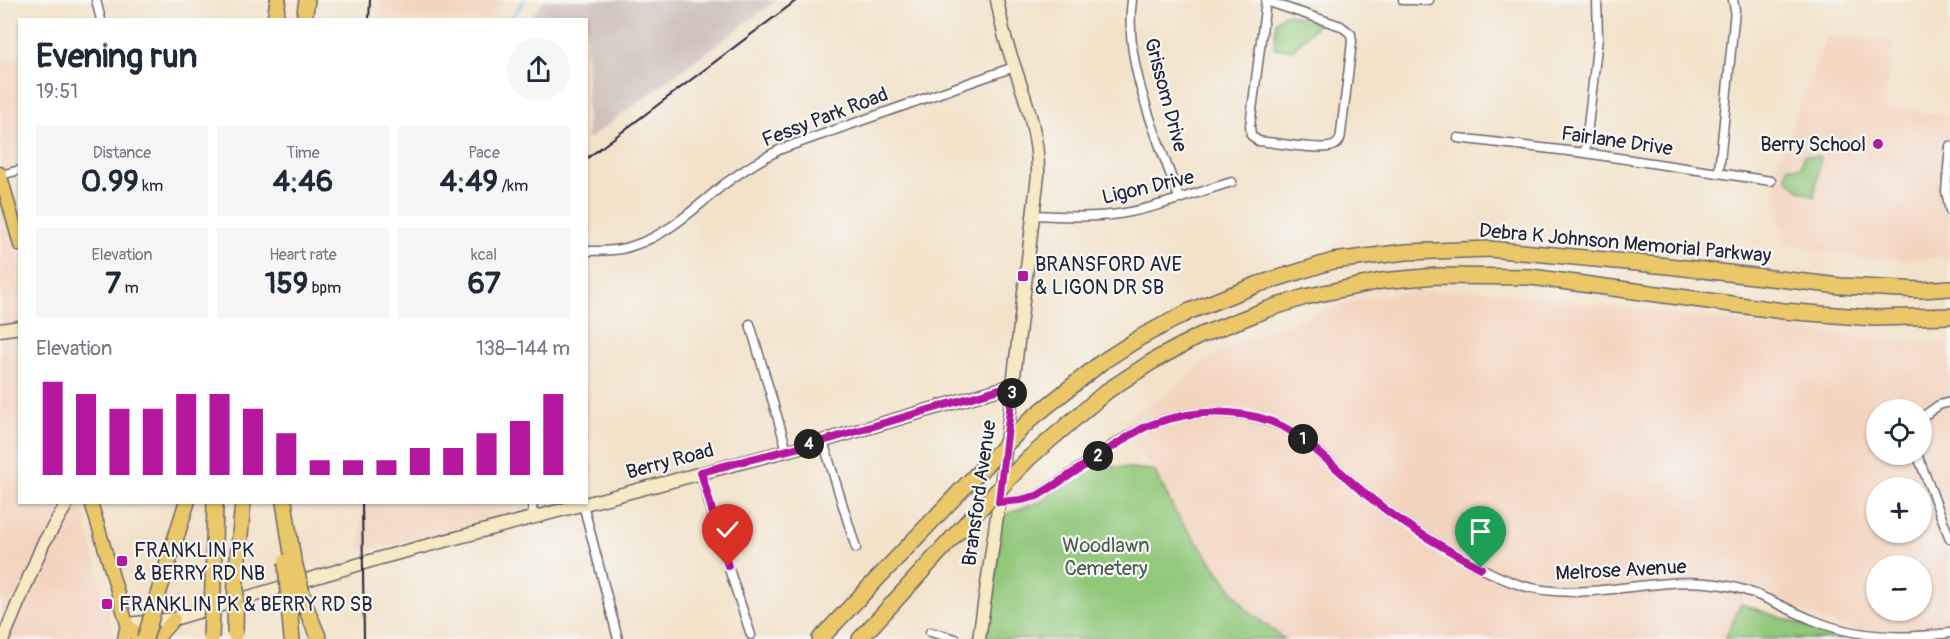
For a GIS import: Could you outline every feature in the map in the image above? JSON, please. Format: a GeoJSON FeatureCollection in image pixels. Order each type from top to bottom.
{"type":"FeatureCollection","features":[{"type":"Feature","properties":{"kind":"highway"},"geometry":{"type":"LineString","coordinates":[[275,18],[278,0]]}},
{"type":"Feature","properties":{"kind":"highway"},"geometry":{"type":"LineString","coordinates":[[304,18],[307,0]]}},
{"type":"Feature","properties":{"kind":"highway","name":"Debra K Johnson Memorial Parkway"},"geometry":{"type":"LineString","coordinates":[[820,639],[1031,419],[1102,362],[1141,337],[1190,311],[1259,284],[1333,261],[1406,252],[1490,249],[1680,267],[1840,286],[1922,290],[1950,288]]}},
{"type":"Feature","properties":{"kind":"highway"},"geometry":{"type":"LineString","coordinates":[[860,639],[1029,458],[1107,391],[1153,361],[1199,336],[1305,297],[1381,281],[1437,276],[1520,276],[1783,311],[1874,318],[1950,316]]}},
{"type":"Feature","properties":{"kind":"highway"},"geometry":{"type":"LineString","coordinates":[[145,639],[186,504]]}},
{"type":"Feature","properties":{"kind":"highway"},"geometry":{"type":"LineString","coordinates":[[212,638],[215,504]]}},
{"type":"Feature","properties":{"kind":"highway"},"geometry":{"type":"LineString","coordinates":[[235,636],[236,580],[243,504]]}},
{"type":"Feature","properties":{"kind":"highway"},"geometry":{"type":"LineString","coordinates":[[285,504],[290,561],[292,639]]}},
{"type":"Feature","properties":{"kind":"highway"},"geometry":{"type":"LineString","coordinates":[[290,561],[319,639]]}},
{"type":"Feature","properties":{"kind":"highway"},"geometry":{"type":"LineString","coordinates":[[813,639],[842,617]]}},
{"type":"Feature","properties":{"kind":"main road"},"geometry":{"type":"LineString","coordinates":[[0,174],[3,195],[18,239]]}},
{"type":"Feature","properties":{"kind":"main road"},"geometry":{"type":"LineString","coordinates":[[92,504],[127,624],[124,639]]}},
{"type":"Feature","properties":{"kind":"main road"},"geometry":{"type":"LineString","coordinates":[[157,639],[174,619]]}},
{"type":"Feature","properties":{"kind":"main road"},"geometry":{"type":"LineString","coordinates":[[127,624],[136,633],[137,639]]}},
{"type":"Feature","properties":{"kind":"street"},"geometry":{"type":"LineString","coordinates":[[96,0],[100,18]]}},
{"type":"Feature","properties":{"kind":"street","name":"Bransford Avenue"},"geometry":{"type":"LineString","coordinates":[[979,639],[999,502],[1038,175],[1037,141],[1005,38],[997,0]]}},
{"type":"Feature","properties":{"kind":"street","name":"Grissom Drive"},"geometry":{"type":"LineString","coordinates":[[1132,0],[1131,27],[1136,66],[1145,100],[1179,198]]}},
{"type":"Feature","properties":{"kind":"street"},"geometry":{"type":"LineString","coordinates":[[1266,0],[1341,26],[1351,34],[1341,133],[1339,141],[1334,146],[1322,148],[1258,141],[1251,135],[1250,126],[1266,0]]}},
{"type":"Feature","properties":{"kind":"street"},"geometry":{"type":"LineString","coordinates":[[1402,0],[1429,0]]}},
{"type":"Feature","properties":{"kind":"street"},"geometry":{"type":"LineString","coordinates":[[1586,153],[1598,38],[1597,0]]}},
{"type":"Feature","properties":{"kind":"street"},"geometry":{"type":"LineString","coordinates":[[1719,172],[1735,10],[1733,0]]}},
{"type":"Feature","properties":{"kind":"street","name":"Fessy Park Road"},"geometry":{"type":"LineString","coordinates":[[588,251],[632,247],[662,234],[725,184],[782,148],[1014,67]]}},
{"type":"Feature","properties":{"kind":"street","name":"Fairlane Drive"},"geometry":{"type":"LineString","coordinates":[[1458,138],[1586,153],[1771,181]]}},
{"type":"Feature","properties":{"kind":"street"},"geometry":{"type":"LineString","coordinates":[[1950,146],[1946,191],[1950,211]]}},
{"type":"Feature","properties":{"kind":"street"},"geometry":{"type":"LineString","coordinates":[[0,174],[18,170]]}},
{"type":"Feature","properties":{"kind":"street","name":"Ligon Drive"},"geometry":{"type":"LineString","coordinates":[[1035,215],[1118,214],[1232,182]]}},
{"type":"Feature","properties":{"kind":"street"},"geometry":{"type":"LineString","coordinates":[[750,324],[787,450]]}},
{"type":"Feature","properties":{"kind":"street"},"geometry":{"type":"LineString","coordinates":[[0,330],[18,327]]}},
{"type":"Feature","properties":{"kind":"street","name":"Berry Road"},"geometry":{"type":"LineString","coordinates":[[588,503],[823,441],[1013,385]]}},
{"type":"Feature","properties":{"kind":"street"},"geometry":{"type":"LineString","coordinates":[[1932,410],[1950,402]]}},
{"type":"Feature","properties":{"kind":"street","name":"Melrose Avenue"},"geometry":{"type":"LineString","coordinates":[[999,502],[1037,496],[1151,424],[1196,414],[1222,413],[1245,416],[1267,421],[1299,436],[1332,462],[1376,503],[1465,560],[1507,580],[1536,589],[1597,591],[1665,583],[1717,584],[1745,590],[1814,621],[1871,637],[1897,639],[1950,633]]}},
{"type":"Feature","properties":{"kind":"street"},"geometry":{"type":"LineString","coordinates":[[823,441],[856,548]]}},
{"type":"Feature","properties":{"kind":"street"},"geometry":{"type":"LineString","coordinates":[[1921,465],[1950,539]]}},
{"type":"Feature","properties":{"kind":"street"},"geometry":{"type":"LineString","coordinates":[[701,472],[720,544],[751,635]]}},
{"type":"Feature","properties":{"kind":"street"},"geometry":{"type":"LineString","coordinates":[[3,639],[43,544],[67,504]]}},
{"type":"Feature","properties":{"kind":"street"},"geometry":{"type":"LineString","coordinates":[[532,504],[533,517]]}},
{"type":"Feature","properties":{"kind":"street"},"geometry":{"type":"LineString","coordinates":[[583,504],[618,639]]}},
{"type":"Feature","properties":{"kind":"street","name":"Berry Road"},"geometry":{"type":"LineString","coordinates":[[127,624],[174,619],[384,557],[583,504]]}},
{"type":"Feature","properties":{"kind":"street"},"geometry":{"type":"LineString","coordinates":[[930,632],[956,639]]}},
{"type":"Feature","properties":{"kind":"shaded area"},"geometry":{"type":"Polygon","coordinates":[[[381,0],[504,0],[490,18],[381,18],[381,0]]]}},
{"type":"Feature","properties":{"kind":"shaded area"},"geometry":{"type":"Polygon","coordinates":[[[544,0],[777,0],[588,139],[588,18],[531,18],[544,0]]]}},
{"type":"Feature","properties":{"kind":"shaded area"},"geometry":{"type":"Polygon","coordinates":[[[1827,36],[1894,41],[1884,107],[1950,116],[1950,255],[1921,259],[1874,259],[1786,244],[1772,176],[1827,36]]]}},
{"type":"Feature","properties":{"kind":"shaded area"},"geometry":{"type":"Polygon","coordinates":[[[18,58],[18,170],[1,175],[18,241],[18,327],[0,330],[0,63],[18,58]]]}},
{"type":"Feature","properties":{"kind":"shaded area"},"geometry":{"type":"Polygon","coordinates":[[[1481,290],[1912,344],[1950,343],[1950,632],[1864,635],[1746,590],[1725,639],[1284,639],[1246,609],[1177,515],[1154,470],[1129,436],[1123,420],[1169,393],[1223,348],[1336,306],[1401,292],[1481,290]]]}},
{"type":"Feature","properties":{"kind":"shaded area"},"geometry":{"type":"Polygon","coordinates":[[[18,335],[18,504],[68,504],[0,639],[0,339],[18,335]]]}},
{"type":"Feature","properties":{"kind":"shaded area"},"geometry":{"type":"Polygon","coordinates":[[[361,504],[528,504],[529,512],[361,552],[361,504]]]}},
{"type":"Feature","properties":{"kind":"shaded area"},"geometry":{"type":"Polygon","coordinates":[[[82,506],[115,639],[8,639],[30,583],[59,532],[76,508],[82,506]]]}},
{"type":"Feature","properties":{"kind":"green space"},"geometry":{"type":"Polygon","coordinates":[[[1286,13],[1318,24],[1293,50],[1274,48],[1276,21],[1286,13]]]}},
{"type":"Feature","properties":{"kind":"green space"},"geometry":{"type":"Polygon","coordinates":[[[1804,155],[1821,157],[1814,197],[1798,189],[1786,178],[1788,166],[1801,168],[1804,155]]]}},
{"type":"Feature","properties":{"kind":"green space","name":"Woodlawn Cemetery"},"geometry":{"type":"Polygon","coordinates":[[[1093,465],[1154,470],[1177,515],[1246,609],[1284,639],[987,639],[1003,515],[1040,502],[1093,465]]]}},
{"type":"Feature","properties":{"kind":"green space"},"geometry":{"type":"Polygon","coordinates":[[[1741,604],[1843,639],[1725,639],[1741,604]]]}},
{"type":"Feature","properties":{"kind":"waterway"},"geometry":{"type":"LineString","coordinates":[[511,18],[524,0]]}},
{"type":"Feature","properties":{"kind":"railway"},"geometry":{"type":"LineString","coordinates":[[369,18],[370,0]]}},
{"type":"Feature","properties":{"kind":"railway"},"geometry":{"type":"LineString","coordinates":[[588,157],[797,0]]}},
{"type":"Feature","properties":{"kind":"railway"},"geometry":{"type":"LineString","coordinates":[[362,504],[364,639]]}},
{"type":"Feature","properties":{"kind":"place","name":"Berry School"},"geometry":{"type":"Point","coordinates":[1878,144]}},
{"type":"Feature","properties":{"kind":"place","name":"BRANSFORD AVE & LIGON DR SB"},"geometry":{"type":"Point","coordinates":[1023,276]}},
{"type":"Feature","properties":{"kind":"place","name":"FRANKLIN PK & BERRY RD NB"},"geometry":{"type":"Point","coordinates":[122,561]}},
{"type":"Feature","properties":{"kind":"place","name":"FRANKLIN PK & BERRY RD SB"},"geometry":{"type":"Point","coordinates":[107,604]}},
{"type":"Feature","properties":{"kind":"route"},"geometry":{"type":"LineString","coordinates":[[728,566],[701,472],[823,441],[1013,385],[999,502],[1037,496],[1151,424],[1196,414],[1222,413],[1245,416],[1267,421],[1299,436],[1332,462],[1376,503],[1481,568]]}}]}
